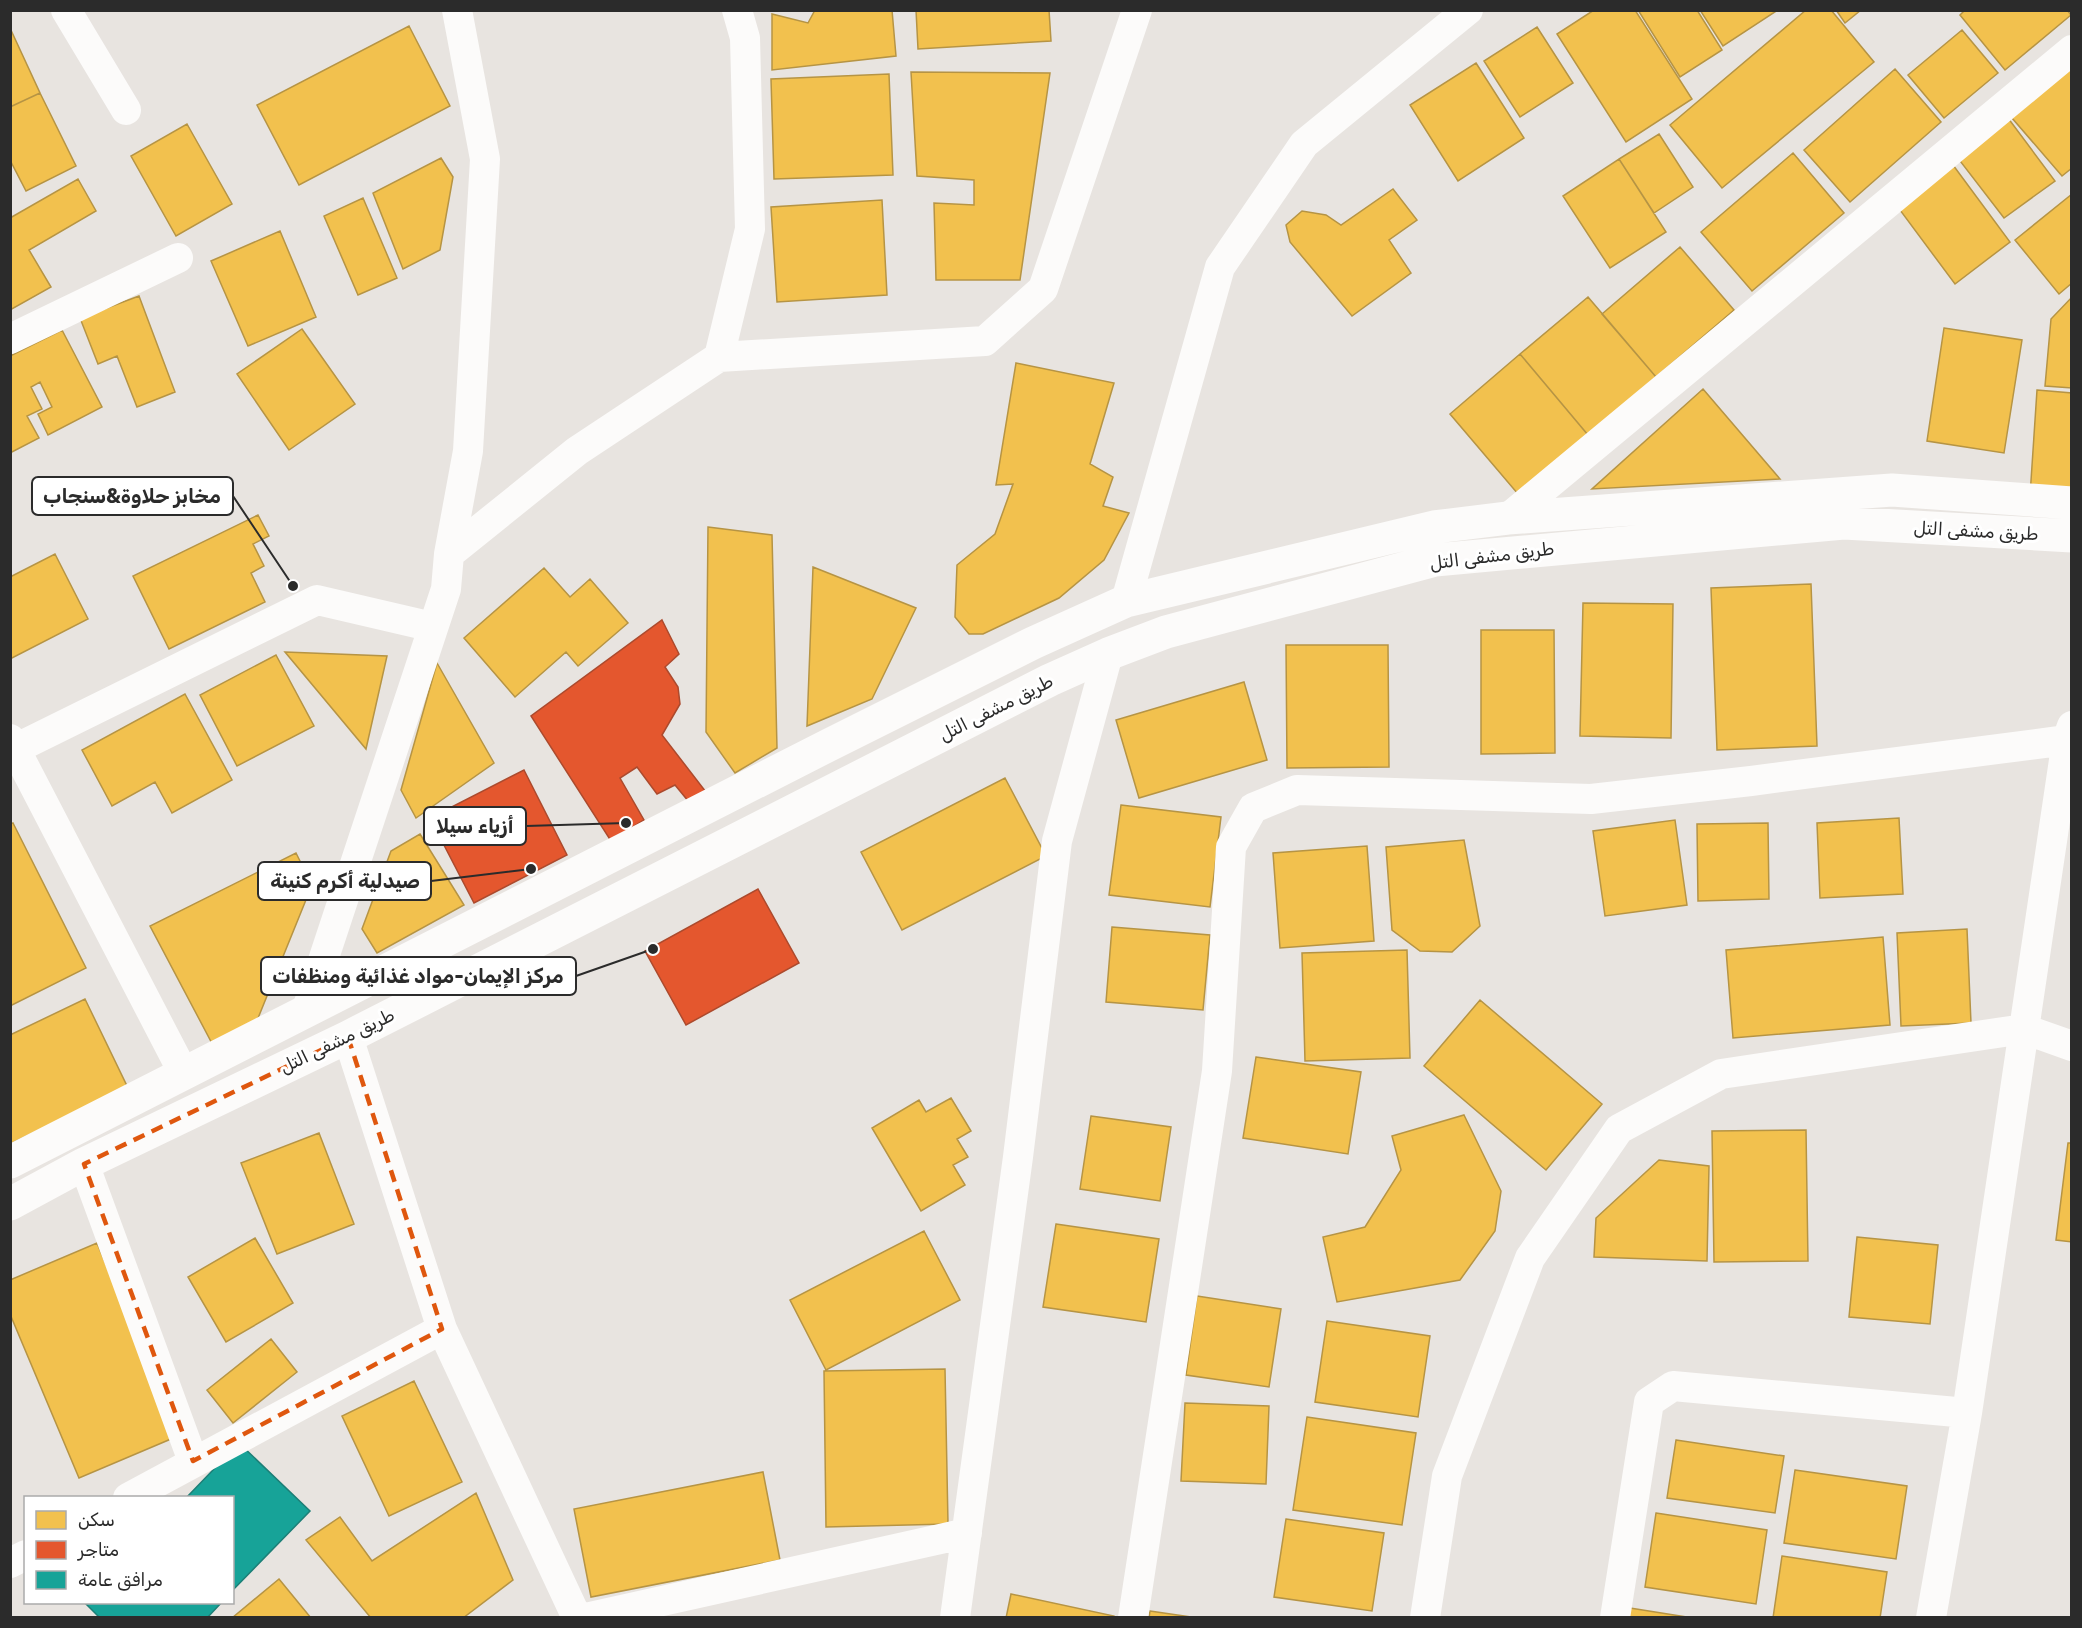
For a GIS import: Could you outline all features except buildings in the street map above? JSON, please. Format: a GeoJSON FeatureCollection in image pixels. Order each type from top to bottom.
{"type":"FeatureCollection","features":[{"type":"Feature","properties":{"kind":"street"},"geometry":{"type":"LineString","coordinates":[[66,10],[126,110]]}},
{"type":"Feature","properties":{"kind":"street"},"geometry":{"type":"LineString","coordinates":[[306,1012],[446,589],[449,554],[468,451],[485,159],[457,10]]}},
{"type":"Feature","properties":{"kind":"street"},"geometry":{"type":"LineString","coordinates":[[719,357],[750,229],[745,38],[737,10]]}},
{"type":"Feature","properties":{"kind":"street"},"geometry":{"type":"LineString","coordinates":[[449,554],[577,451],[719,357],[985,341],[1043,289],[1137,10]]}},
{"type":"Feature","properties":{"kind":"street"},"geometry":{"type":"LineString","coordinates":[[1126,601],[1220,267],[1304,144],[1468,10]]}},
{"type":"Feature","properties":{"kind":"street"},"geometry":{"type":"LineString","coordinates":[[1508,518],[2072,50]]}},
{"type":"Feature","properties":{"kind":"street"},"geometry":{"type":"LineString","coordinates":[[10,339],[178,258]]}},
{"type":"Feature","properties":{"kind":"street","name":"طريق مشفى التل"},"geometry":{"type":"LineString","coordinates":[[10,1162],[931,694],[1033,643],[1126,601],[1434,527],[1508,518],[1892,490],[2072,503]]}},
{"type":"Feature","properties":{"kind":"street","name":"طريق مشفى التل"},"geometry":{"type":"LineString","coordinates":[[10,1204],[84,1164],[348,1037],[1050,680],[1108,654],[1166,632],[1436,560],[1844,523],[2072,536]]}},
{"type":"Feature","properties":{"kind":"street"},"geometry":{"type":"LineString","coordinates":[[184,1074],[13,744],[317,600],[433,627]]}},
{"type":"Feature","properties":{"kind":"street"},"geometry":{"type":"LineString","coordinates":[[955,1617],[1018,1157],[1057,841],[1108,654]]}},
{"type":"Feature","properties":{"kind":"street"},"geometry":{"type":"LineString","coordinates":[[1133,1617],[1217,1071],[1231,847],[1253,808],[1297,790],[1591,799],[1751,781],[2070,736],[1967,1413],[1931,1617]]}},
{"type":"Feature","properties":{"kind":"street"},"geometry":{"type":"LineString","coordinates":[[1425,1617],[1447,1476],[1530,1258],[1619,1129],[1721,1074],[2024,1029],[2072,1046]]}},
{"type":"Feature","properties":{"kind":"street"},"geometry":{"type":"LineString","coordinates":[[348,1037],[442,1329],[576,1617]]}},
{"type":"Feature","properties":{"kind":"street"},"geometry":{"type":"LineString","coordinates":[[84,1164],[193,1461]]}},
{"type":"Feature","properties":{"kind":"street"},"geometry":{"type":"LineString","coordinates":[[130,1496],[442,1329]]}},
{"type":"Feature","properties":{"kind":"street"},"geometry":{"type":"LineString","coordinates":[[1615,1617],[1650,1401],[1673,1386],[1967,1413]]}},
{"type":"Feature","properties":{"kind":"street"},"geometry":{"type":"LineString","coordinates":[[586,1617],[967,1533]]}},
{"type":"Feature","properties":{"kind":"street"},"geometry":{"type":"LineString","coordinates":[[10,1563],[24,1556]]}},
{"type":"Feature","properties":{"kind":"highlighted area"},"geometry":{"type":"Polygon","coordinates":[[[348,1037],[442,1329],[193,1461],[84,1164],[348,1037]]]}},
{"type":"Feature","properties":{"kind":"place","name":"مخابز حلاوة&سنجاب"},"geometry":{"type":"Point","coordinates":[293,586]}},
{"type":"Feature","properties":{"kind":"place","name":"أزياء سيلا"},"geometry":{"type":"Point","coordinates":[626,823]}},
{"type":"Feature","properties":{"kind":"place","name":"صيدلية أكرم كنينة"},"geometry":{"type":"Point","coordinates":[531,869]}},
{"type":"Feature","properties":{"kind":"place","name":"مركز الإيمان-مواد غذائية ومنظفات"},"geometry":{"type":"Point","coordinates":[653,949]}}]}
